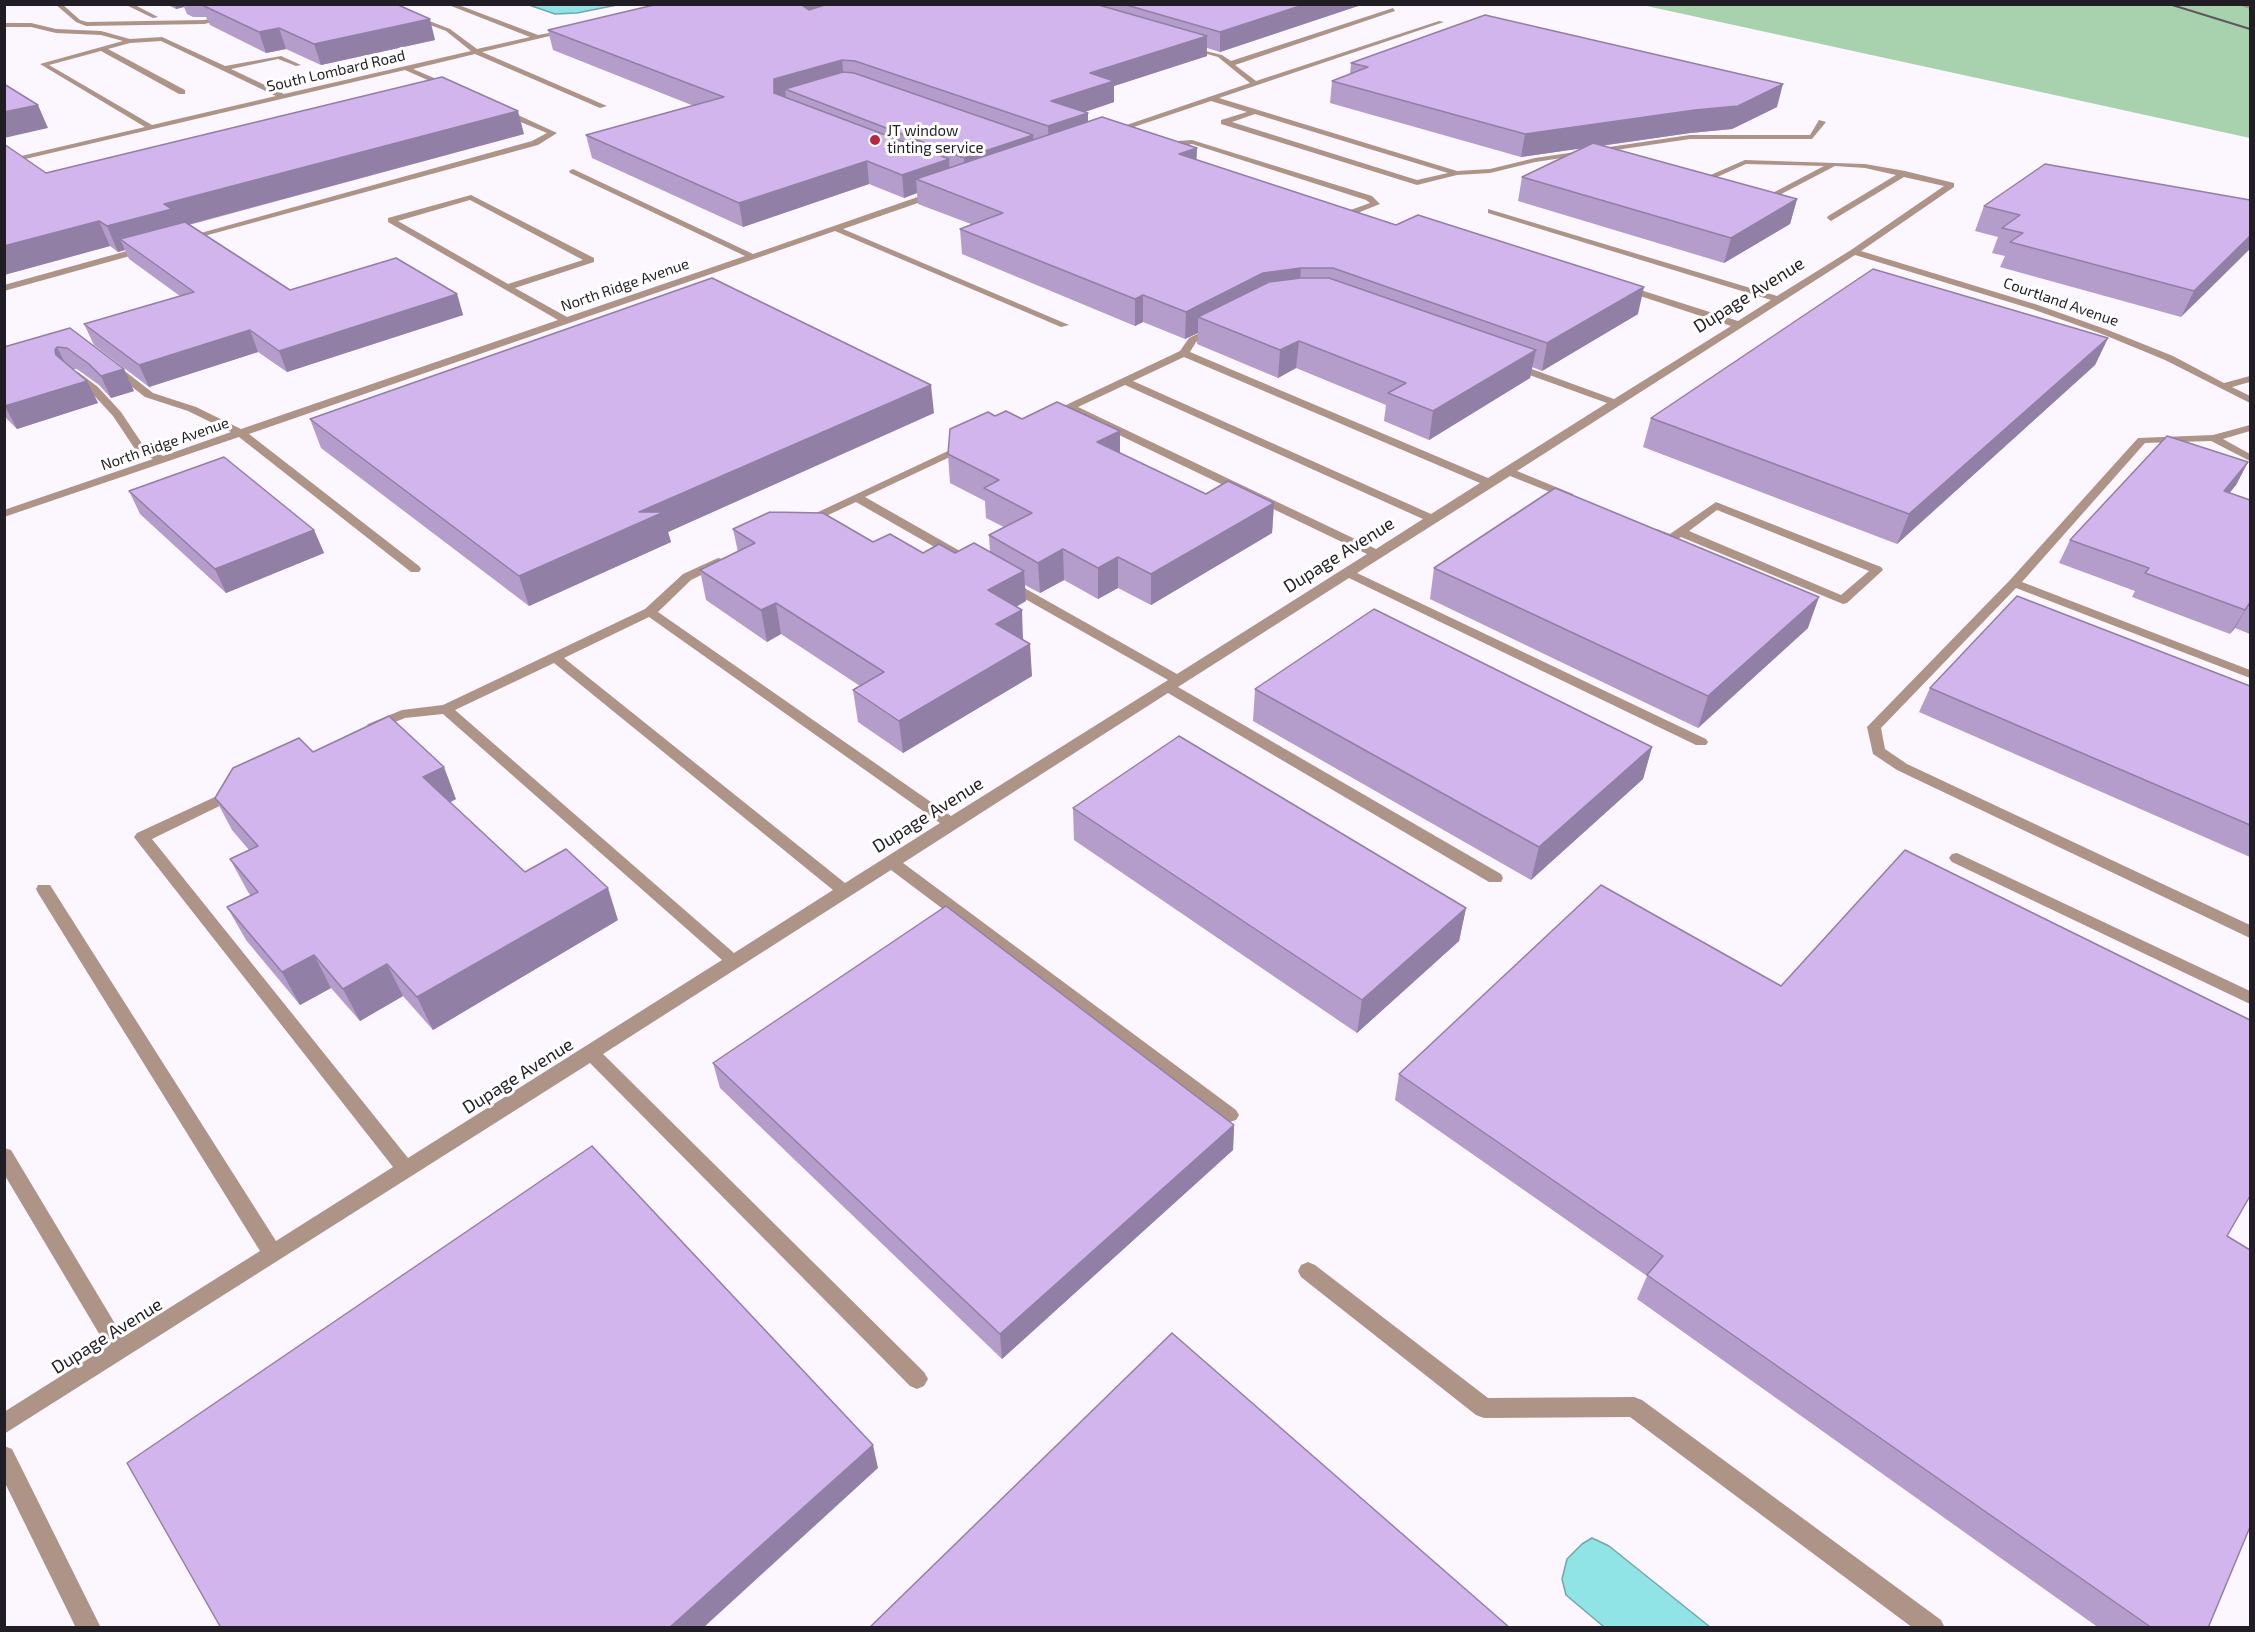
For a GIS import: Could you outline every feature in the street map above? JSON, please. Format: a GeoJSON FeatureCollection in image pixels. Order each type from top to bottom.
{"type":"FeatureCollection","features":[{"type":"Feature","properties":{"kind":"street"},"geometry":{"type":"LineString","coordinates":[[58,4],[78,21],[86,24],[204,22],[235,17]]}},
{"type":"Feature","properties":{"kind":"street"},"geometry":{"type":"LineString","coordinates":[[127,4],[155,17]]}},
{"type":"Feature","properties":{"kind":"street"},"geometry":{"type":"LineString","coordinates":[[449,4],[537,38]]}},
{"type":"Feature","properties":{"kind":"street"},"geometry":{"type":"LineString","coordinates":[[2241,4],[2250,7]]}},
{"type":"Feature","properties":{"kind":"street"},"geometry":{"type":"LineString","coordinates":[[1230,64],[1393,10]]}},
{"type":"Feature","properties":{"kind":"street"},"geometry":{"type":"LineString","coordinates":[[405,14],[448,30],[476,52],[603,106]]}},
{"type":"Feature","properties":{"kind":"street"},"geometry":{"type":"LineString","coordinates":[[128,23],[166,15]]}},
{"type":"Feature","properties":{"kind":"street"},"geometry":{"type":"LineString","coordinates":[[1115,138],[1104,134],[1441,22]]}},
{"type":"Feature","properties":{"kind":"street"},"geometry":{"type":"LineString","coordinates":[[4,24],[31,25],[56,31],[101,33],[130,40]]}},
{"type":"Feature","properties":{"kind":"street","name":"South Lombard Road"},"geometry":{"type":"LineString","coordinates":[[4,162],[583,27]]}},
{"type":"Feature","properties":{"kind":"street"},"geometry":{"type":"LineString","coordinates":[[152,128],[43,64],[130,40],[162,39],[284,97]]}},
{"type":"Feature","properties":{"kind":"street"},"geometry":{"type":"LineString","coordinates":[[1175,43],[1220,56],[1254,83]]}},
{"type":"Feature","properties":{"kind":"street"},"geometry":{"type":"LineString","coordinates":[[101,48],[182,92]]}},
{"type":"Feature","properties":{"kind":"street"},"geometry":{"type":"LineString","coordinates":[[226,68],[279,57],[298,65]]}},
{"type":"Feature","properties":{"kind":"street"},"geometry":{"type":"LineString","coordinates":[[406,68],[456,90]]}},
{"type":"Feature","properties":{"kind":"street"},"geometry":{"type":"LineString","coordinates":[[434,88],[445,86]]}},
{"type":"Feature","properties":{"kind":"street"},"geometry":{"type":"LineString","coordinates":[[1210,99],[1457,173]]}},
{"type":"Feature","properties":{"kind":"street"},"geometry":{"type":"LineString","coordinates":[[177,240],[535,143],[553,133],[488,105]]}},
{"type":"Feature","properties":{"kind":"street"},"geometry":{"type":"LineString","coordinates":[[1254,112],[1224,122],[1416,183],[1457,173],[1490,171],[1535,160],[1690,137],[1812,137],[1822,122]]}},
{"type":"Feature","properties":{"kind":"street"},"geometry":{"type":"LineString","coordinates":[[1168,156],[1157,152],[1181,143],[1192,142],[1369,198],[1376,204],[1345,215],[1323,208]]}},
{"type":"Feature","properties":{"kind":"street"},"geometry":{"type":"LineString","coordinates":[[1703,180],[1744,162],[1865,166],[1905,173]]}},
{"type":"Feature","properties":{"kind":"street"},"geometry":{"type":"LineString","coordinates":[[1766,200],[1833,164]]}},
{"type":"Feature","properties":{"kind":"street"},"geometry":{"type":"LineString","coordinates":[[573,171],[753,256]]}},
{"type":"Feature","properties":{"kind":"street"},"geometry":{"type":"LineString","coordinates":[[1831,218],[1905,173]]}},
{"type":"Feature","properties":{"kind":"street","name":"Dupage Avenue"},"geometry":{"type":"LineString","coordinates":[[4,1424],[1779,300],[1873,240],[1951,185],[1905,173]]}},
{"type":"Feature","properties":{"kind":"street","name":"North Ridge Avenue"},"geometry":{"type":"LineString","coordinates":[[4,514],[945,190]]}},
{"type":"Feature","properties":{"kind":"street"},"geometry":{"type":"LineString","coordinates":[[507,286],[591,260],[471,197],[391,220],[567,321]]}},
{"type":"Feature","properties":{"kind":"street"},"geometry":{"type":"LineString","coordinates":[[1491,211],[1779,300]]}},
{"type":"Feature","properties":{"kind":"street"},"geometry":{"type":"LineString","coordinates":[[834,228],[1065,325]]}},
{"type":"Feature","properties":{"kind":"street"},"geometry":{"type":"LineString","coordinates":[[4,288],[154,247]]}},
{"type":"Feature","properties":{"kind":"street","name":"Courtland Avenue"},"geometry":{"type":"LineString","coordinates":[[1854,252],[2035,307],[2105,332],[2169,358],[2250,400]]}},
{"type":"Feature","properties":{"kind":"street"},"geometry":{"type":"LineString","coordinates":[[1617,286],[1739,325]]}},
{"type":"Feature","properties":{"kind":"street"},"geometry":{"type":"LineString","coordinates":[[1038,415],[1070,407],[1184,353],[1192,340],[1223,324]]}},
{"type":"Feature","properties":{"kind":"street"},"geometry":{"type":"LineString","coordinates":[[1184,353],[1490,483]]}},
{"type":"Feature","properties":{"kind":"street"},"geometry":{"type":"LineString","coordinates":[[107,362],[149,395],[192,409],[241,433],[415,569]]}},
{"type":"Feature","properties":{"kind":"street"},"geometry":{"type":"LineString","coordinates":[[1505,363],[1616,403]]}},
{"type":"Feature","properties":{"kind":"street"},"geometry":{"type":"LineString","coordinates":[[72,373],[94,389],[117,414],[139,447],[163,460]]}},
{"type":"Feature","properties":{"kind":"street"},"geometry":{"type":"LineString","coordinates":[[2223,386],[2250,379]]}},
{"type":"Feature","properties":{"kind":"street"},"geometry":{"type":"LineString","coordinates":[[1124,381],[1432,519]]}},
{"type":"Feature","properties":{"kind":"street"},"geometry":{"type":"LineString","coordinates":[[1070,407],[1376,554]]}},
{"type":"Feature","properties":{"kind":"street"},"geometry":{"type":"LineString","coordinates":[[2250,428],[2213,438],[2142,440],[2014,583],[1874,727],[1878,750],[1902,767],[2250,932]]}},
{"type":"Feature","properties":{"kind":"street"},"geometry":{"type":"LineString","coordinates":[[2213,438],[2250,458]]}},
{"type":"Feature","properties":{"kind":"street"},"geometry":{"type":"LineString","coordinates":[[793,527],[977,441]]}},
{"type":"Feature","properties":{"kind":"street"},"geometry":{"type":"LineString","coordinates":[[1508,471],[1584,503]]}},
{"type":"Feature","properties":{"kind":"street"},"geometry":{"type":"LineString","coordinates":[[856,497],[970,562]]}},
{"type":"Feature","properties":{"kind":"street"},"geometry":{"type":"LineString","coordinates":[[1650,530],[1672,539],[1680,532],[1716,505],[1877,570],[1843,600],[1680,532]]}},
{"type":"Feature","properties":{"kind":"street"},"geometry":{"type":"LineString","coordinates":[[359,734],[402,714],[446,709],[650,612],[687,577],[729,557]]}},
{"type":"Feature","properties":{"kind":"street"},"geometry":{"type":"LineString","coordinates":[[1347,573],[1701,742]]}},
{"type":"Feature","properties":{"kind":"street"},"geometry":{"type":"LineString","coordinates":[[1002,580],[1495,878]]}},
{"type":"Feature","properties":{"kind":"street"},"geometry":{"type":"LineString","coordinates":[[2014,583],[2250,674]]}},
{"type":"Feature","properties":{"kind":"street"},"geometry":{"type":"LineString","coordinates":[[650,612],[951,824]]}},
{"type":"Feature","properties":{"kind":"street"},"geometry":{"type":"LineString","coordinates":[[555,657],[845,891]]}},
{"type":"Feature","properties":{"kind":"street"},"geometry":{"type":"LineString","coordinates":[[446,709],[734,962]]}},
{"type":"Feature","properties":{"kind":"street"},"geometry":{"type":"LineString","coordinates":[[250,785],[142,837],[406,1170]]}},
{"type":"Feature","properties":{"kind":"street"},"geometry":{"type":"LineString","coordinates":[[1957,858],[2250,998]]}},
{"type":"Feature","properties":{"kind":"street"},"geometry":{"type":"LineString","coordinates":[[891,862],[1230,1115]]}},
{"type":"Feature","properties":{"kind":"street"},"geometry":{"type":"LineString","coordinates":[[44,888],[273,1254]]}},
{"type":"Feature","properties":{"kind":"street"},"geometry":{"type":"LineString","coordinates":[[591,1053],[918,1379]]}},
{"type":"Feature","properties":{"kind":"street"},"geometry":{"type":"LineString","coordinates":[[4,1156],[120,1351]]}},
{"type":"Feature","properties":{"kind":"street"},"geometry":{"type":"LineString","coordinates":[[1308,1271],[1484,1408],[1634,1407],[1933,1628]]}},
{"type":"Feature","properties":{"kind":"street"},"geometry":{"type":"LineString","coordinates":[[4,1457],[89,1628]]}},
{"type":"Feature","properties":{"kind":"green space"},"geometry":{"type":"Polygon","coordinates":[[[1642,5],[2250,5],[2250,138],[2000,83],[1642,5]]]}},
{"type":"Feature","properties":{"kind":"water"},"geometry":{"type":"Polygon","coordinates":[[[529,5],[617,5],[577,13],[555,14],[529,5]]]}},
{"type":"Feature","properties":{"kind":"water"},"geometry":{"type":"Polygon","coordinates":[[[1592,1538],[1609,1546],[1710,1627],[1604,1627],[1566,1595],[1562,1579],[1567,1559],[1582,1544],[1592,1538]]]}},
{"type":"Feature","properties":{"kind":"building"},"geometry":{"type":"Polygon","coordinates":[[[396,4],[430,19],[314,44],[279,28],[259,32],[202,5],[396,4]]]}},
{"type":"Feature","properties":{"kind":"building"},"geometry":{"type":"Polygon","coordinates":[[[658,4],[804,4],[803,6],[809,10],[828,4],[1095,4],[1207,36],[1090,73],[1114,81],[1051,101],[1088,113],[1048,126],[855,61],[842,60],[774,79],[774,93],[949,159],[902,175],[867,161],[739,203],[586,135],[724,97],[548,30],[658,4]]]}},
{"type":"Feature","properties":{"kind":"building"},"geometry":{"type":"Polygon","coordinates":[[[1123,4],[1306,4],[1220,32],[1123,4]]]}},
{"type":"Feature","properties":{"kind":"building"},"geometry":{"type":"Polygon","coordinates":[[[1485,15],[1783,84],[1738,106],[1525,134],[1332,81],[1368,67],[1351,63],[1485,15]]]}},
{"type":"Feature","properties":{"kind":"building"},"geometry":{"type":"Polygon","coordinates":[[[843,72],[854,73],[1033,135],[964,158],[785,89],[843,72]]]}},
{"type":"Feature","properties":{"kind":"building"},"geometry":{"type":"Polygon","coordinates":[[[442,77],[518,111],[164,204],[172,209],[107,226],[99,221],[4,246],[4,144],[46,173],[442,77]]]}},
{"type":"Feature","properties":{"kind":"building"},"geometry":{"type":"Polygon","coordinates":[[[4,84],[38,105],[4,112],[4,84]]]}},
{"type":"Feature","properties":{"kind":"building"},"geometry":{"type":"Polygon","coordinates":[[[1102,117],[1197,148],[1179,154],[1396,225],[1418,215],[1644,287],[1547,343],[1333,268],[1301,268],[1263,273],[1186,312],[1143,295],[1135,299],[960,229],[1003,213],[916,179],[1102,117]]]}},
{"type":"Feature","properties":{"kind":"building"},"geometry":{"type":"Polygon","coordinates":[[[1593,143],[1797,199],[1731,238],[1522,177],[1593,143]]]}},
{"type":"Feature","properties":{"kind":"building"},"geometry":{"type":"Polygon","coordinates":[[[2045,164],[2250,200],[2250,236],[2194,291],[2010,242],[2023,233],[2002,228],[2020,215],[1984,206],[2045,164]]]}},
{"type":"Feature","properties":{"kind":"building"},"geometry":{"type":"Polygon","coordinates":[[[185,222],[290,290],[396,258],[457,294],[279,351],[250,330],[139,365],[84,324],[194,292],[120,239],[185,222]]]}},
{"type":"Feature","properties":{"kind":"building"},"geometry":{"type":"Polygon","coordinates":[[[1873,269],[2108,338],[1909,514],[1651,418],[1873,269]]]}},
{"type":"Feature","properties":{"kind":"building"},"geometry":{"type":"Polygon","coordinates":[[[712,278],[931,385],[639,512],[664,512],[519,576],[310,419],[712,278]]]}},
{"type":"Feature","properties":{"kind":"building"},"geometry":{"type":"Polygon","coordinates":[[[1301,278],[1329,278],[1536,350],[1433,411],[1388,393],[1406,383],[1299,341],[1280,350],[1198,317],[1269,282],[1301,278]]]}},
{"type":"Feature","properties":{"kind":"building"},"geometry":{"type":"Polygon","coordinates":[[[70,328],[124,369],[101,376],[67,348],[57,347],[56,355],[87,381],[4,406],[4,347],[70,328]]]}},
{"type":"Feature","properties":{"kind":"building"},"geometry":{"type":"Polygon","coordinates":[[[1057,402],[1120,431],[1097,442],[1206,494],[1228,481],[1274,503],[1151,574],[1118,557],[1098,568],[1063,549],[1038,563],[989,535],[1032,513],[984,488],[999,480],[948,454],[950,429],[988,412],[995,416],[1006,411],[1022,419],[1057,402]]]}},
{"type":"Feature","properties":{"kind":"building"},"geometry":{"type":"Polygon","coordinates":[[[2167,436],[2248,462],[2224,491],[2250,500],[2250,605],[2245,610],[2145,573],[2149,568],[2070,540],[2167,436]]]}},
{"type":"Feature","properties":{"kind":"building"},"geometry":{"type":"Polygon","coordinates":[[[224,457],[314,530],[215,569],[129,491],[224,457]]]}},
{"type":"Feature","properties":{"kind":"building"},"geometry":{"type":"Polygon","coordinates":[[[1555,488],[1819,597],[1708,696],[1434,568],[1555,488]]]}},
{"type":"Feature","properties":{"kind":"building"},"geometry":{"type":"Polygon","coordinates":[[[770,512],[823,513],[873,542],[890,534],[923,553],[939,544],[955,553],[974,543],[1024,571],[988,590],[1022,610],[996,624],[1030,644],[899,721],[853,690],[884,672],[776,603],[761,610],[700,570],[755,543],[733,529],[770,512]]]}},
{"type":"Feature","properties":{"kind":"building"},"geometry":{"type":"Polygon","coordinates":[[[2017,596],[2250,686],[2250,825],[1930,688],[2017,596]]]}},
{"type":"Feature","properties":{"kind":"building"},"geometry":{"type":"Polygon","coordinates":[[[1374,609],[1652,747],[1539,847],[1255,689],[1374,609]]]}},
{"type":"Feature","properties":{"kind":"building"},"geometry":{"type":"Polygon","coordinates":[[[389,716],[444,767],[423,777],[525,872],[566,849],[608,888],[417,997],[387,964],[343,989],[314,955],[282,972],[227,907],[258,892],[230,859],[258,846],[215,798],[233,768],[299,738],[313,752],[389,716]]]}},
{"type":"Feature","properties":{"kind":"building"},"geometry":{"type":"Polygon","coordinates":[[[1179,736],[1466,908],[1362,1000],[1073,808],[1179,736]]]}},
{"type":"Feature","properties":{"kind":"building"},"geometry":{"type":"Polygon","coordinates":[[[1905,850],[2250,1020],[2250,1196],[2227,1236],[2250,1250],[2250,1527],[2208,1628],[2152,1628],[1647,1275],[1663,1256],[1399,1074],[1601,885],[1781,986],[1905,850]]]}},
{"type":"Feature","properties":{"kind":"building"},"geometry":{"type":"Polygon","coordinates":[[[946,906],[1234,1125],[1000,1334],[713,1063],[946,906]]]}},
{"type":"Feature","properties":{"kind":"building"},"geometry":{"type":"Polygon","coordinates":[[[592,1146],[873,1445],[669,1628],[221,1628],[127,1463],[592,1146]]]}},
{"type":"Feature","properties":{"kind":"building"},"geometry":{"type":"Polygon","coordinates":[[[1172,1333],[1510,1628],[869,1628],[1172,1333]]]}},
{"type":"Feature","properties":{"kind":"railway"},"geometry":{"type":"LineString","coordinates":[[2169,4],[2250,29]]}},
{"type":"Feature","properties":{"kind":"place","name":"JT window tinting service"},"geometry":{"type":"Point","coordinates":[875,140]}}]}
